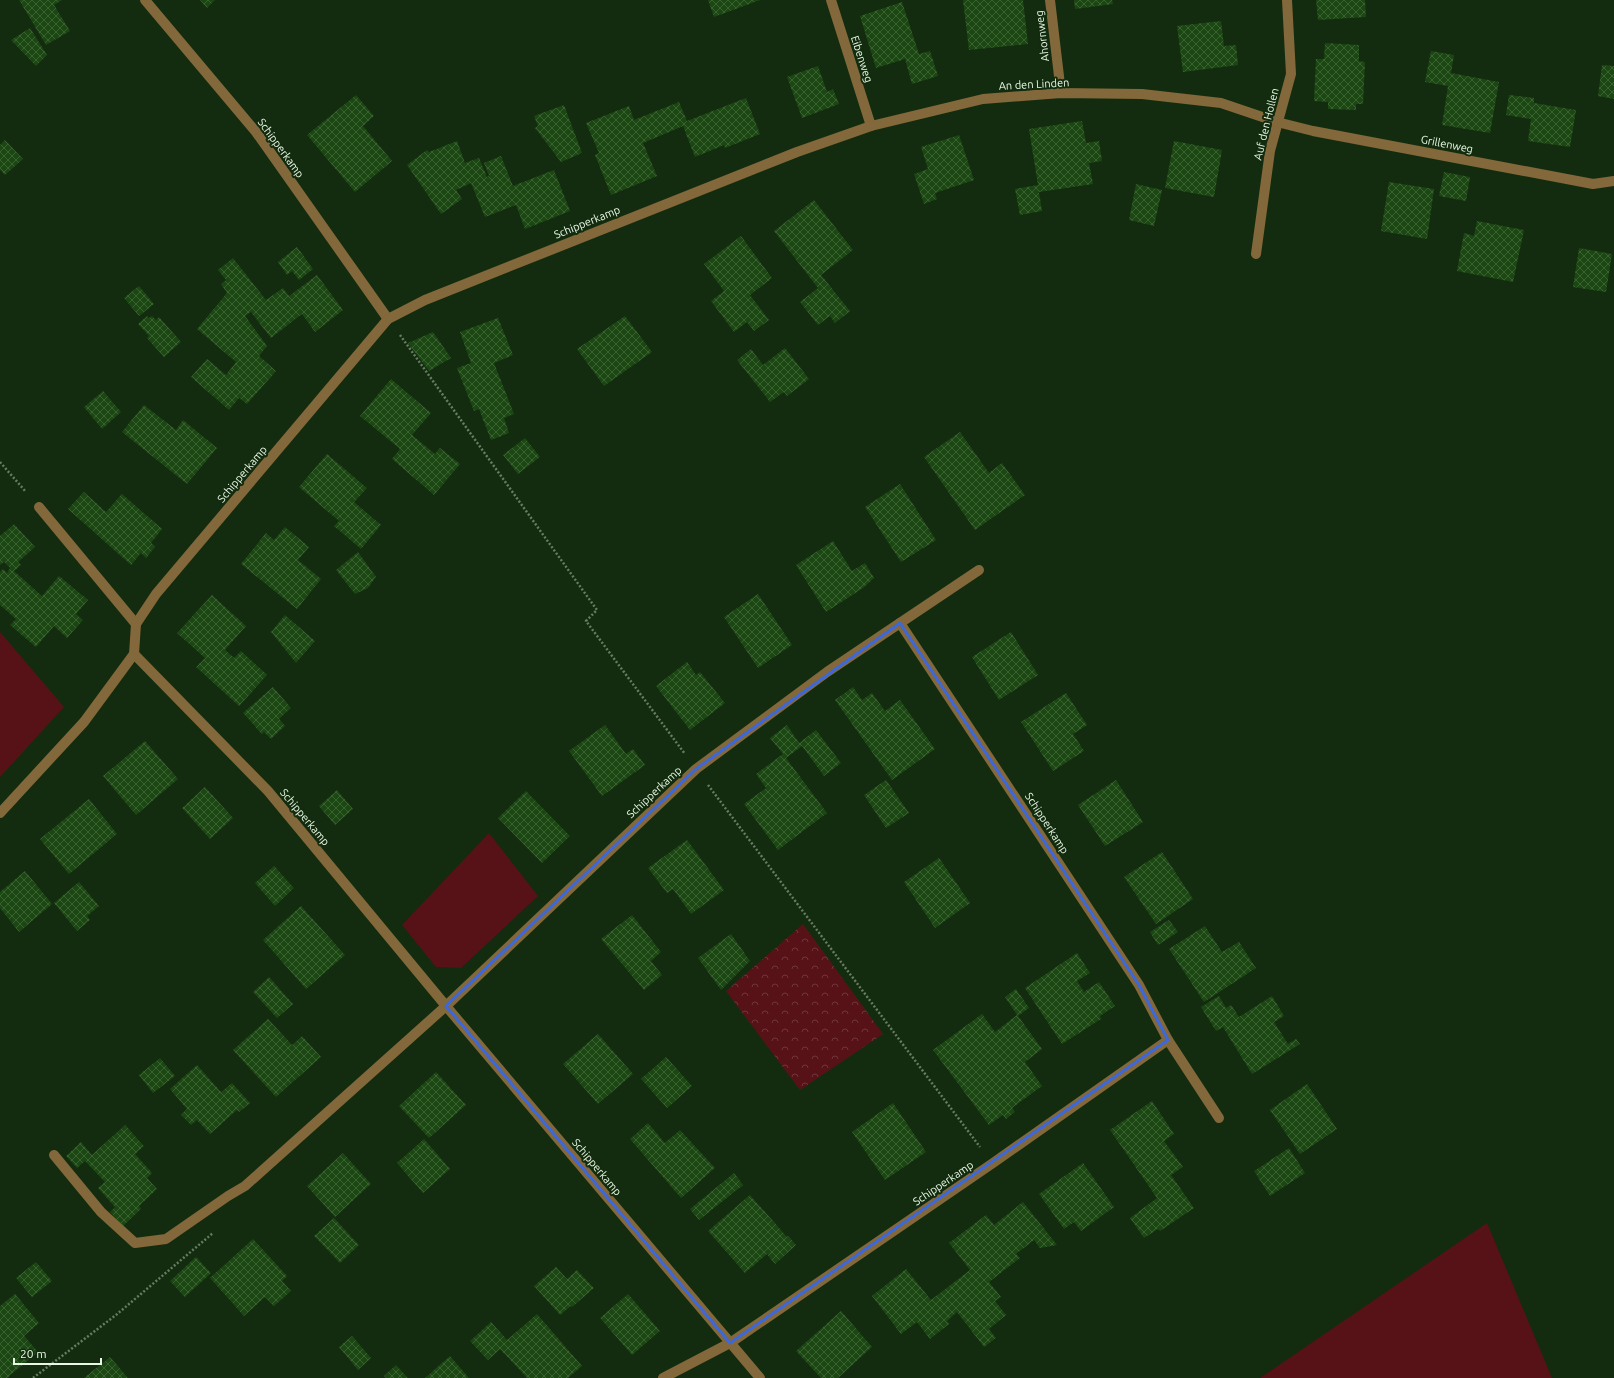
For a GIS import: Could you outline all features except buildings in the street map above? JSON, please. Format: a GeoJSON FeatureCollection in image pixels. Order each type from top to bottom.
{"type":"FeatureCollection","features":[{"type":"Feature","properties":{"kind":"street","name":"Schipperkamp"},"geometry":{"type":"LineString","coordinates":[[145,0],[256,132],[388,319]]}},
{"type":"Feature","properties":{"kind":"street","name":"Eibenweg"},"geometry":{"type":"LineString","coordinates":[[831,0],[871,126]]}},
{"type":"Feature","properties":{"kind":"street","name":"Ahornweg"},"geometry":{"type":"LineString","coordinates":[[1050,0],[1061,93]]}},
{"type":"Feature","properties":{"kind":"street","name":"Auf den Hollen"},"geometry":{"type":"LineString","coordinates":[[1256,254],[1270,151],[1291,74],[1287,0]]}},
{"type":"Feature","properties":{"kind":"street","name":"An den Linden"},"geometry":{"type":"LineString","coordinates":[[797,152],[871,126],[983,99],[1061,93],[1142,94],[1221,103],[1277,122]]}},
{"type":"Feature","properties":{"kind":"street","name":"Grillenweg"},"geometry":{"type":"LineString","coordinates":[[1277,122],[1313,131],[1593,184],[1614,181]]}},
{"type":"Feature","properties":{"kind":"street","name":"Schipperkamp"},"geometry":{"type":"LineString","coordinates":[[760,1378],[446,1006],[268,791],[134,654],[136,624],[156,594],[388,319],[425,300],[797,152]]}},
{"type":"Feature","properties":{"kind":"street"},"geometry":{"type":"LineString","coordinates":[[39,507],[136,624]]}},
{"type":"Feature","properties":{"kind":"street","name":"Schipperkamp"},"geometry":{"type":"LineString","coordinates":[[54,1155],[100,1212],[135,1244],[166,1239],[245,1186],[446,1006],[696,769],[827,672],[979,570]]}},
{"type":"Feature","properties":{"kind":"street","name":"Schipperkamp"},"geometry":{"type":"LineString","coordinates":[[900,623],[1139,985],[1168,1040],[1219,1118]]}},
{"type":"Feature","properties":{"kind":"street"},"geometry":{"type":"LineString","coordinates":[[0,813],[84,722],[134,654]]}},
{"type":"Feature","properties":{"kind":"street","name":"Schipperkamp"},"geometry":{"type":"LineString","coordinates":[[663,1378],[730,1343],[993,1163],[1168,1040]]}},
{"type":"Feature","properties":{"kind":"path"},"geometry":{"type":"LineString","coordinates":[[388,319],[597,610],[586,621],[993,1163]]}},
{"type":"Feature","properties":{"kind":"path"},"geometry":{"type":"LineString","coordinates":[[0,462],[39,507]]}},
{"type":"Feature","properties":{"kind":"path"},"geometry":{"type":"LineString","coordinates":[[32,1378],[116,1315],[218,1229]]}},
{"type":"Feature","properties":{"kind":"highlighted area"},"geometry":{"type":"Polygon","coordinates":[[[900,623],[1139,985],[1168,1040],[730,1343],[446,1006],[696,769],[900,623]]]}},
{"type":"Feature","properties":{"kind":"green space"},"geometry":{"type":"Polygon","coordinates":[[[0,632],[64,707],[0,777],[0,632]]]}},
{"type":"Feature","properties":{"kind":"green space"},"geometry":{"type":"Polygon","coordinates":[[[489,833],[538,896],[461,968],[436,967],[402,925],[489,833]]]}},
{"type":"Feature","properties":{"kind":"green space"},"geometry":{"type":"Polygon","coordinates":[[[803,924],[883,1034],[800,1090],[726,991],[803,924]]]}},
{"type":"Feature","properties":{"kind":"green space"},"geometry":{"type":"Polygon","coordinates":[[[1487,1223],[1552,1378],[1260,1378],[1487,1223]]]}}]}
